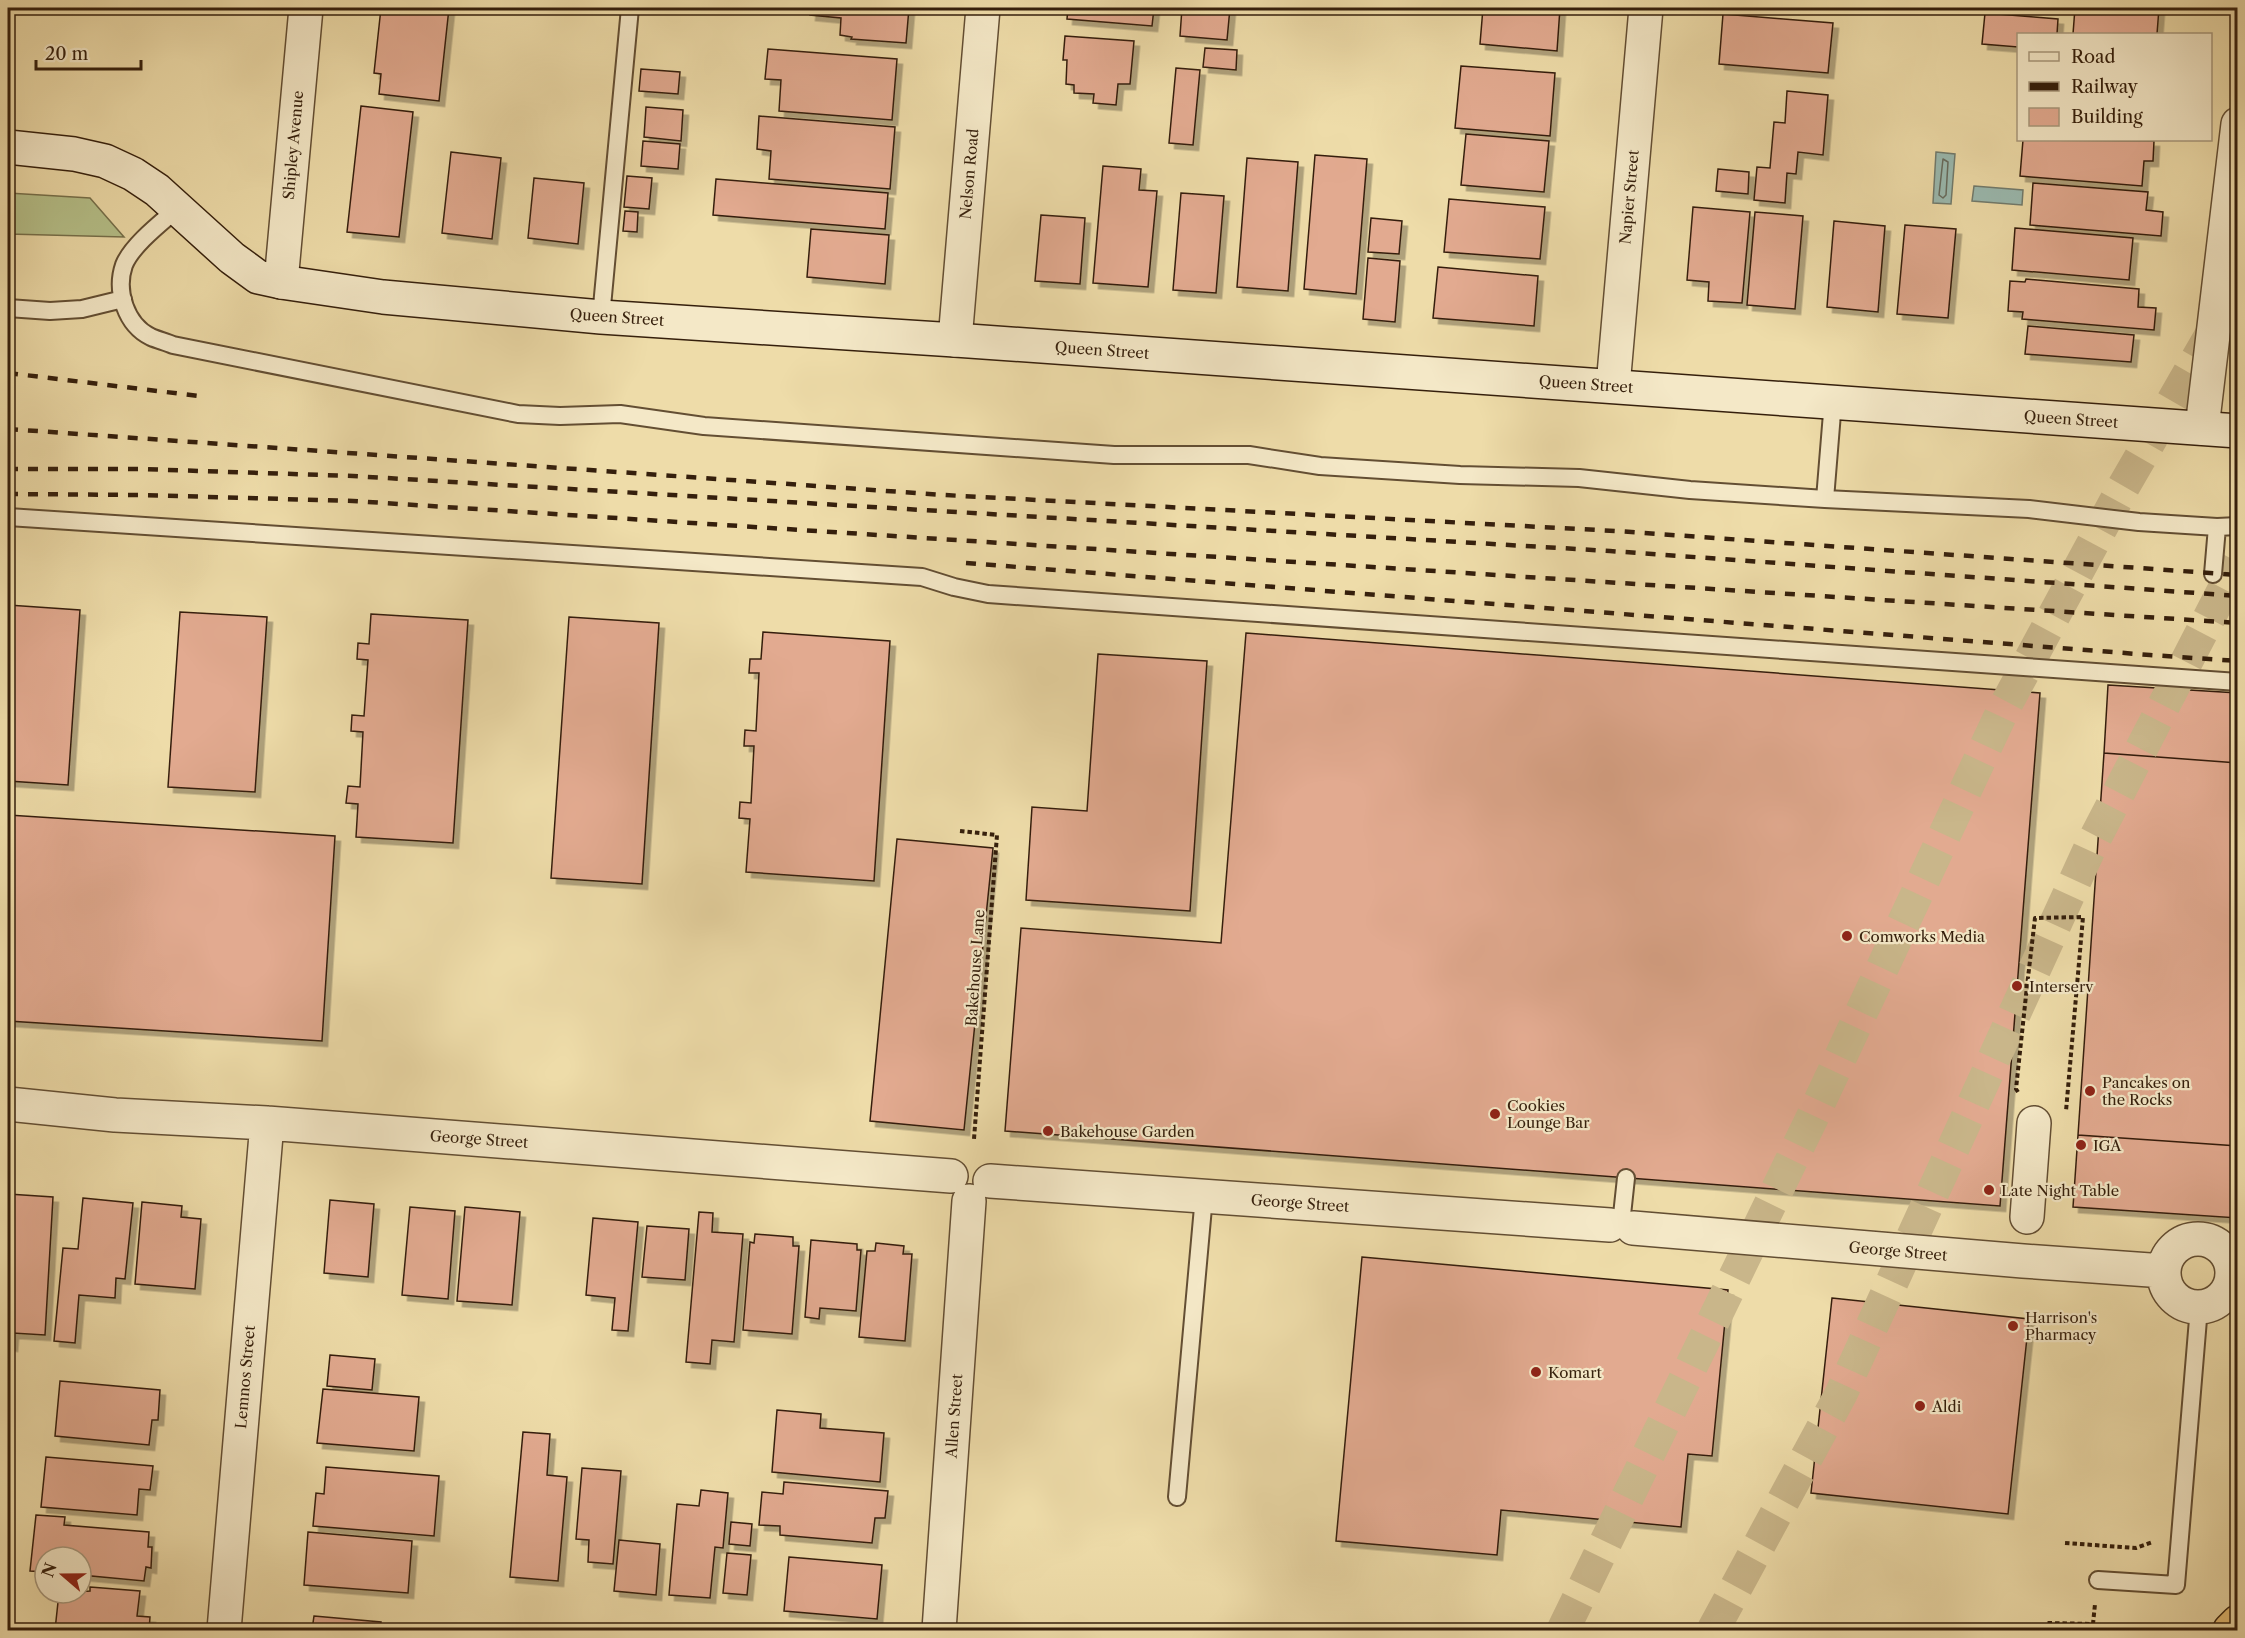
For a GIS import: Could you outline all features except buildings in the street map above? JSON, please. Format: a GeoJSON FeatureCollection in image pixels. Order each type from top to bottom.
{"type":"FeatureCollection","features":[{"type":"Feature","properties":{"kind":"highway"},"geometry":{"type":"LineString","coordinates":[[2230,1630],[2238,1622]]}},
{"type":"Feature","properties":{"kind":"street","name":"Shipley Avenue"},"geometry":{"type":"LineString","coordinates":[[281,282],[306,8]]}},
{"type":"Feature","properties":{"kind":"street","name":"Nelson Road"},"geometry":{"type":"LineString","coordinates":[[955,340],[983,8]]}},
{"type":"Feature","properties":{"kind":"street","name":"Napier Street"},"geometry":{"type":"LineString","coordinates":[[1613,386],[1646,8]]}},
{"type":"Feature","properties":{"kind":"street"},"geometry":{"type":"LineString","coordinates":[[2202,428],[2237,142]]}},
{"type":"Feature","properties":{"kind":"street","name":"Queen Street"},"geometry":{"type":"LineString","coordinates":[[8,147],[74,154],[105,161],[133,174],[178,208],[232,258],[258,277],[382,297],[601,317],[2238,431]]}},
{"type":"Feature","properties":{"kind":"street","name":"George Street"},"geometry":{"type":"LineString","coordinates":[[8,1104],[115,1115],[267,1123],[970,1186],[1204,1196],[1622,1223],[2002,1260],[2164,1271]]}},
{"type":"Feature","properties":{"kind":"street","name":"Lemnos Street"},"geometry":{"type":"LineString","coordinates":[[224,1630],[267,1123]]}},
{"type":"Feature","properties":{"kind":"street"},"geometry":{"type":"LineString","coordinates":[[2027,1217],[2034,1123]]}},
{"type":"Feature","properties":{"kind":"street","name":"Allen Street"},"geometry":{"type":"LineString","coordinates":[[939,1630],[970,1186]]}},
{"type":"Feature","properties":{"kind":"street"},"geometry":{"type":"LineString","coordinates":[[2198,1239],[2215,1243],[2222,1249],[2235,1278],[2217,1302],[2199,1307],[2187,1306],[2176,1300],[2168,1290],[2164,1271],[2172,1250],[2179,1244],[2198,1239]]}},
{"type":"Feature","properties":{"kind":"lane"},"geometry":{"type":"LineString","coordinates":[[601,317],[630,8]]}},
{"type":"Feature","properties":{"kind":"lane"},"geometry":{"type":"LineString","coordinates":[[178,208],[146,237],[124,265],[123,299],[128,315],[136,326],[151,337],[174,345],[518,414],[560,416],[620,414],[704,426],[1090,454],[1249,455],[1320,466],[1461,475],[1579,478],[1690,490],[2029,509],[2139,522],[2217,527],[2238,526]]}},
{"type":"Feature","properties":{"kind":"lane"},"geometry":{"type":"LineString","coordinates":[[8,308],[50,311],[82,309],[123,299]]}},
{"type":"Feature","properties":{"kind":"lane"},"geometry":{"type":"LineString","coordinates":[[1825,499],[1833,401]]}},
{"type":"Feature","properties":{"kind":"lane"},"geometry":{"type":"LineString","coordinates":[[8,517],[922,577],[988,594],[2238,682]]}},
{"type":"Feature","properties":{"kind":"lane"},"geometry":{"type":"LineString","coordinates":[[2213,574],[2217,527]]}},
{"type":"Feature","properties":{"kind":"lane"},"geometry":{"type":"LineString","coordinates":[[1622,1223],[1626,1178]]}},
{"type":"Feature","properties":{"kind":"lane"},"geometry":{"type":"LineString","coordinates":[[1178,1497],[1204,1196]]}},
{"type":"Feature","properties":{"kind":"lane"},"geometry":{"type":"LineString","coordinates":[[2098,1580],[2176,1586],[2199,1307]]}},
{"type":"Feature","properties":{"kind":"path","name":"Bakehouse Lane"},"geometry":{"type":"LineString","coordinates":[[960,831],[997,835],[974,1139]]}},
{"type":"Feature","properties":{"kind":"path"},"geometry":{"type":"LineString","coordinates":[[2034,1123],[2016,1089],[2034,918],[2083,917],[2066,1112]]}},
{"type":"Feature","properties":{"kind":"path"},"geometry":{"type":"LineString","coordinates":[[2017,986],[2027,986]]}},
{"type":"Feature","properties":{"kind":"path"},"geometry":{"type":"LineString","coordinates":[[2065,1543],[2136,1548],[2153,1542]]}},
{"type":"Feature","properties":{"kind":"path"},"geometry":{"type":"LineString","coordinates":[[2047,1630],[2047,1623],[2093,1624],[2098,1580]]}},
{"type":"Feature","properties":{"kind":"green space"},"geometry":{"type":"Polygon","coordinates":[[[8,193],[90,198],[124,237],[8,234],[8,193]]]}},
{"type":"Feature","properties":{"kind":"water"},"geometry":{"type":"Polygon","coordinates":[[[1936,152],[1955,154],[1951,204],[1933,203],[1936,152]]]}},
{"type":"Feature","properties":{"kind":"water"},"geometry":{"type":"Polygon","coordinates":[[[1974,186],[2023,190],[2022,205],[1972,201],[1974,186]]]}},
{"type":"Feature","properties":{"kind":"tunnel"},"geometry":{"type":"LineString","coordinates":[[1563,1630],[1812,1118],[2002,712],[2121,491],[2238,288]]}},
{"type":"Feature","properties":{"kind":"tunnel"},"geometry":{"type":"LineString","coordinates":[[1713,1630],[1841,1394],[2089,850],[2238,562]]}},
{"type":"Feature","properties":{"kind":"railway"},"geometry":{"type":"LineString","coordinates":[[8,373],[199,396]]}},
{"type":"Feature","properties":{"kind":"railway"},"geometry":{"type":"LineString","coordinates":[[8,429],[944,495],[1616,531],[2238,575]]}},
{"type":"Feature","properties":{"kind":"railway"},"geometry":{"type":"LineString","coordinates":[[8,469],[139,469],[353,476],[1610,551],[2238,596]]}},
{"type":"Feature","properties":{"kind":"railway"},"geometry":{"type":"LineString","coordinates":[[8,494],[353,501],[2238,623]]}},
{"type":"Feature","properties":{"kind":"railway"},"geometry":{"type":"LineString","coordinates":[[966,563],[2238,661]]}},
{"type":"Feature","properties":{"kind":"place","name":"Comworks Media"},"geometry":{"type":"Point","coordinates":[1847,936]}},
{"type":"Feature","properties":{"kind":"place","name":"Interserv"},"geometry":{"type":"Point","coordinates":[2017,986]}},
{"type":"Feature","properties":{"kind":"place","name":"Pancakes on the Rocks"},"geometry":{"type":"Point","coordinates":[2090,1091]}},
{"type":"Feature","properties":{"kind":"place","name":"Cookies Lounge Bar"},"geometry":{"type":"Point","coordinates":[1495,1114]}},
{"type":"Feature","properties":{"kind":"place","name":"Bakehouse Garden"},"geometry":{"type":"Point","coordinates":[1048,1131]}},
{"type":"Feature","properties":{"kind":"place","name":"IGA"},"geometry":{"type":"Point","coordinates":[2081,1145]}},
{"type":"Feature","properties":{"kind":"place","name":"Late Night Table"},"geometry":{"type":"Point","coordinates":[1989,1190]}},
{"type":"Feature","properties":{"kind":"place","name":"Harrison's Pharmacy"},"geometry":{"type":"Point","coordinates":[2013,1326]}},
{"type":"Feature","properties":{"kind":"place","name":"Komart"},"geometry":{"type":"Point","coordinates":[1536,1372]}},
{"type":"Feature","properties":{"kind":"place","name":"Aldi"},"geometry":{"type":"Point","coordinates":[1920,1406]}}]}
